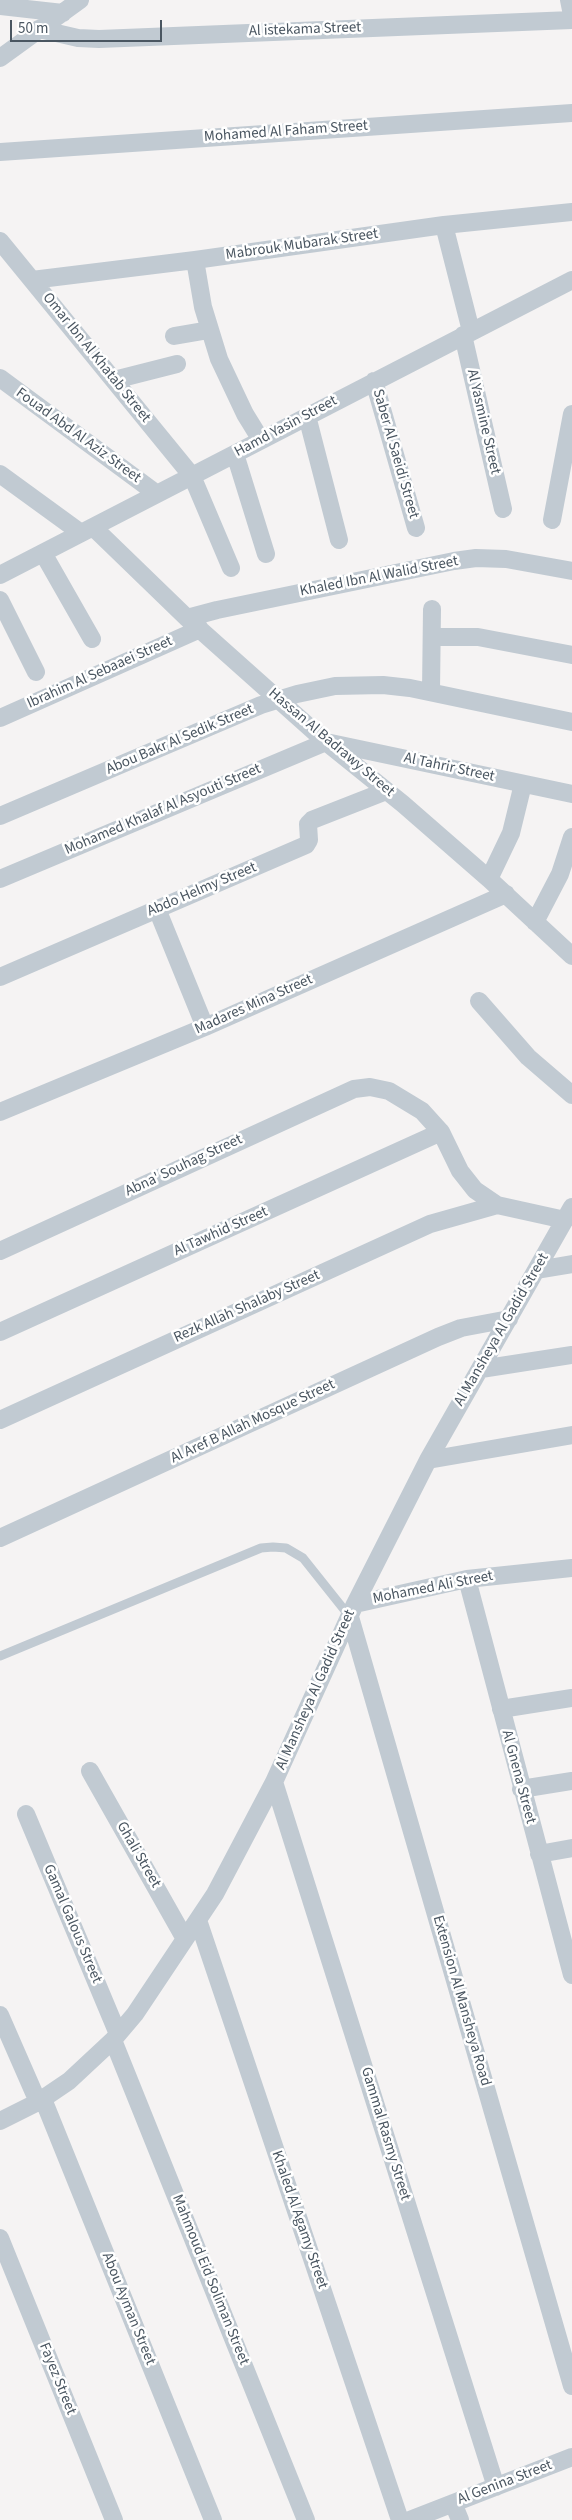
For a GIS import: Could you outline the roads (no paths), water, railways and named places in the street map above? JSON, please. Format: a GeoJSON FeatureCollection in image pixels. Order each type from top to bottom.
{"type":"FeatureCollection","features":[{"type":"Feature","properties":{"kind":"street"},"geometry":{"type":"LineString","coordinates":[[0,58],[80,0]]}},
{"type":"Feature","properties":{"kind":"street"},"geometry":{"type":"LineString","coordinates":[[569,0],[572,15]]}},
{"type":"Feature","properties":{"kind":"street"},"geometry":{"type":"LineString","coordinates":[[0,6],[63,12]]}},
{"type":"Feature","properties":{"kind":"street","name":"Al istekama Street"},"geometry":{"type":"LineString","coordinates":[[39,29],[72,37],[99,39],[572,20]]}},
{"type":"Feature","properties":{"kind":"street","name":"Mohamed Al Faham Street"},"geometry":{"type":"LineString","coordinates":[[0,152],[572,113]]}},
{"type":"Feature","properties":{"kind":"street","name":"Mabrouk Mubarak Street"},"geometry":{"type":"LineString","coordinates":[[32,280],[195,260],[444,225],[572,212]]}},
{"type":"Feature","properties":{"kind":"street","name":"Al Yasmine Street"},"geometry":{"type":"LineString","coordinates":[[444,225],[503,509]]}},
{"type":"Feature","properties":{"kind":"street","name":"Omar Ibn Al Khatab Street"},"geometry":{"type":"LineString","coordinates":[[1,242],[192,476],[231,568]]}},
{"type":"Feature","properties":{"kind":"street"},"geometry":{"type":"LineString","coordinates":[[195,260],[209,330],[231,387],[261,440]]}},
{"type":"Feature","properties":{"kind":"street","name":"Hamd Yasin Street"},"geometry":{"type":"LineString","coordinates":[[0,576],[572,280]]}},
{"type":"Feature","properties":{"kind":"street"},"geometry":{"type":"LineString","coordinates":[[174,336],[209,330]]}},
{"type":"Feature","properties":{"kind":"street"},"geometry":{"type":"LineString","coordinates":[[114,380],[177,364]]}},
{"type":"Feature","properties":{"kind":"street","name":"Fouad Abd Al Aziz Street"},"geometry":{"type":"LineString","coordinates":[[0,378],[157,494]]}},
{"type":"Feature","properties":{"kind":"street","name":"Saber Al Saeidi Street"},"geometry":{"type":"LineString","coordinates":[[374,381],[416,528]]}},
{"type":"Feature","properties":{"kind":"street"},"geometry":{"type":"LineString","coordinates":[[552,520],[572,414]]}},
{"type":"Feature","properties":{"kind":"street"},"geometry":{"type":"LineString","coordinates":[[307,416],[339,540]]}},
{"type":"Feature","properties":{"kind":"street"},"geometry":{"type":"LineString","coordinates":[[235,454],[266,554]]}},
{"type":"Feature","properties":{"kind":"street","name":"Hassan Al Badrawy Street"},"geometry":{"type":"LineString","coordinates":[[0,474],[87,530],[326,742],[386,790],[489,879],[572,956]]}},
{"type":"Feature","properties":{"kind":"street"},"geometry":{"type":"LineString","coordinates":[[43,553],[92,639]]}},
{"type":"Feature","properties":{"kind":"street","name":"Khaled Ibn Al Walid Street"},"geometry":{"type":"LineString","coordinates":[[193,624],[216,610],[454,561],[476,558],[506,559],[572,571]]}},
{"type":"Feature","properties":{"kind":"street"},"geometry":{"type":"LineString","coordinates":[[0,600],[36,672]]}},
{"type":"Feature","properties":{"kind":"street"},"geometry":{"type":"LineString","coordinates":[[431,691],[432,610]]}},
{"type":"Feature","properties":{"kind":"street","name":"Ibrahim Al Sebaaei Street"},"geometry":{"type":"LineString","coordinates":[[0,718],[193,624]]}},
{"type":"Feature","properties":{"kind":"street"},"geometry":{"type":"LineString","coordinates":[[433,637],[478,637],[572,655]]}},
{"type":"Feature","properties":{"kind":"street","name":"Abou Bakr Al Sedik Street"},"geometry":{"type":"LineString","coordinates":[[0,816],[278,699],[316,690],[362,684],[383,685],[431,691],[572,722]]}},
{"type":"Feature","properties":{"kind":"street","name":"Al Tahrir Street"},"geometry":{"type":"LineString","coordinates":[[326,742],[572,794]]}},
{"type":"Feature","properties":{"kind":"street","name":"Mohamed Khalaf Al Asyouti Street"},"geometry":{"type":"LineString","coordinates":[[0,879],[326,742]]}},
{"type":"Feature","properties":{"kind":"street"},"geometry":{"type":"LineString","coordinates":[[489,879],[511,833],[523,784]]}},
{"type":"Feature","properties":{"kind":"street","name":"Abdo Helmy Street"},"geometry":{"type":"LineString","coordinates":[[0,977],[306,845],[308,840],[308,824],[312,820],[386,790]]}},
{"type":"Feature","properties":{"kind":"street"},"geometry":{"type":"LineString","coordinates":[[535,922],[560,874],[572,837]]}},
{"type":"Feature","properties":{"kind":"street","name":"Madares Mina Street"},"geometry":{"type":"LineString","coordinates":[[0,1112],[205,1027],[506,894]]}},
{"type":"Feature","properties":{"kind":"street"},"geometry":{"type":"LineString","coordinates":[[157,909],[205,1027]]}},
{"type":"Feature","properties":{"kind":"street"},"geometry":{"type":"LineString","coordinates":[[479,1001],[528,1057],[572,1095]]}},
{"type":"Feature","properties":{"kind":"street","name":"Abna' Souhag Street"},"geometry":{"type":"LineString","coordinates":[[0,1251],[354,1089],[370,1086],[401,1097],[422,1111],[441,1132]]}},
{"type":"Feature","properties":{"kind":"street"},"geometry":{"type":"LineString","coordinates":[[441,1132],[460,1171],[475,1190],[497,1205],[568,1214]]}},
{"type":"Feature","properties":{"kind":"street","name":"Al Tawhid Street"},"geometry":{"type":"LineString","coordinates":[[0,1332],[441,1132]]}},
{"type":"Feature","properties":{"kind":"street","name":"Rezk Allah Shalaby Street"},"geometry":{"type":"LineString","coordinates":[[0,1420],[430,1224],[497,1205]]}},
{"type":"Feature","properties":{"kind":"street","name":"Al Mansheya Al Gadid Street"},"geometry":{"type":"LineString","coordinates":[[0,2121],[40,2101],[75,2076],[116,2037],[215,1894],[274,1782],[352,1610],[428,1460],[568,1214]]}},
{"type":"Feature","properties":{"kind":"street"},"geometry":{"type":"LineString","coordinates":[[537,1270],[572,1264]]}},
{"type":"Feature","properties":{"kind":"street","name":"Al Aref B Allah Mosque Street"},"geometry":{"type":"LineString","coordinates":[[0,1538],[438,1337],[461,1328],[509,1319]]}},
{"type":"Feature","properties":{"kind":"street"},"geometry":{"type":"LineString","coordinates":[[481,1369],[572,1355]]}},
{"type":"Feature","properties":{"kind":"street"},"geometry":{"type":"LineString","coordinates":[[428,1460],[572,1435]]}},
{"type":"Feature","properties":{"kind":"street","name":"Mohamed Ali Street"},"geometry":{"type":"LineString","coordinates":[[352,1610],[467,1579],[572,1568]]}},
{"type":"Feature","properties":{"kind":"street","name":"Al Gnena Street"},"geometry":{"type":"LineString","coordinates":[[467,1579],[539,1854],[565,1928],[572,1976]]}},
{"type":"Feature","properties":{"kind":"street","name":"Extension Al Mansheya Road"},"geometry":{"type":"LineString","coordinates":[[352,1610],[572,2386]]}},
{"type":"Feature","properties":{"kind":"street"},"geometry":{"type":"LineString","coordinates":[[500,1708],[572,1698]]}},
{"type":"Feature","properties":{"kind":"street","name":"Ghali Street"},"geometry":{"type":"LineString","coordinates":[[90,1771],[185,1939]]}},
{"type":"Feature","properties":{"kind":"street"},"geometry":{"type":"LineString","coordinates":[[521,1789],[572,1781]]}},
{"type":"Feature","properties":{"kind":"street","name":"Gammal Rasmy Street"},"geometry":{"type":"LineString","coordinates":[[274,1782],[496,2487]]}},
{"type":"Feature","properties":{"kind":"street","name":"Gamal Galous Street"},"geometry":{"type":"LineString","coordinates":[[26,1814],[116,2037]]}},
{"type":"Feature","properties":{"kind":"street"},"geometry":{"type":"LineString","coordinates":[[539,1854],[572,1848]]}},
{"type":"Feature","properties":{"kind":"street","name":"Khaled Al Agamy Street"},"geometry":{"type":"LineString","coordinates":[[198,1920],[400,2520]]}},
{"type":"Feature","properties":{"kind":"street","name":"Abou Ayman Street"},"geometry":{"type":"LineString","coordinates":[[0,2014],[40,2101],[213,2520]]}},
{"type":"Feature","properties":{"kind":"street","name":"Mahmoud Eid Soliman Street"},"geometry":{"type":"LineString","coordinates":[[116,2037],[306,2520]]}},
{"type":"Feature","properties":{"kind":"street","name":"Fayez Street"},"geometry":{"type":"LineString","coordinates":[[0,2238],[114,2520]]}},
{"type":"Feature","properties":{"kind":"street","name":"Al Genina Street"},"geometry":{"type":"LineString","coordinates":[[410,2520],[572,2457]]}},
{"type":"Feature","properties":{"kind":"street"},"geometry":{"type":"LineString","coordinates":[[453,2503],[460,2520]]}},
{"type":"Feature","properties":{"kind":"lane"},"geometry":{"type":"LineString","coordinates":[[0,1656],[261,1548],[286,1548],[303,1558],[352,1610]]}}]}
